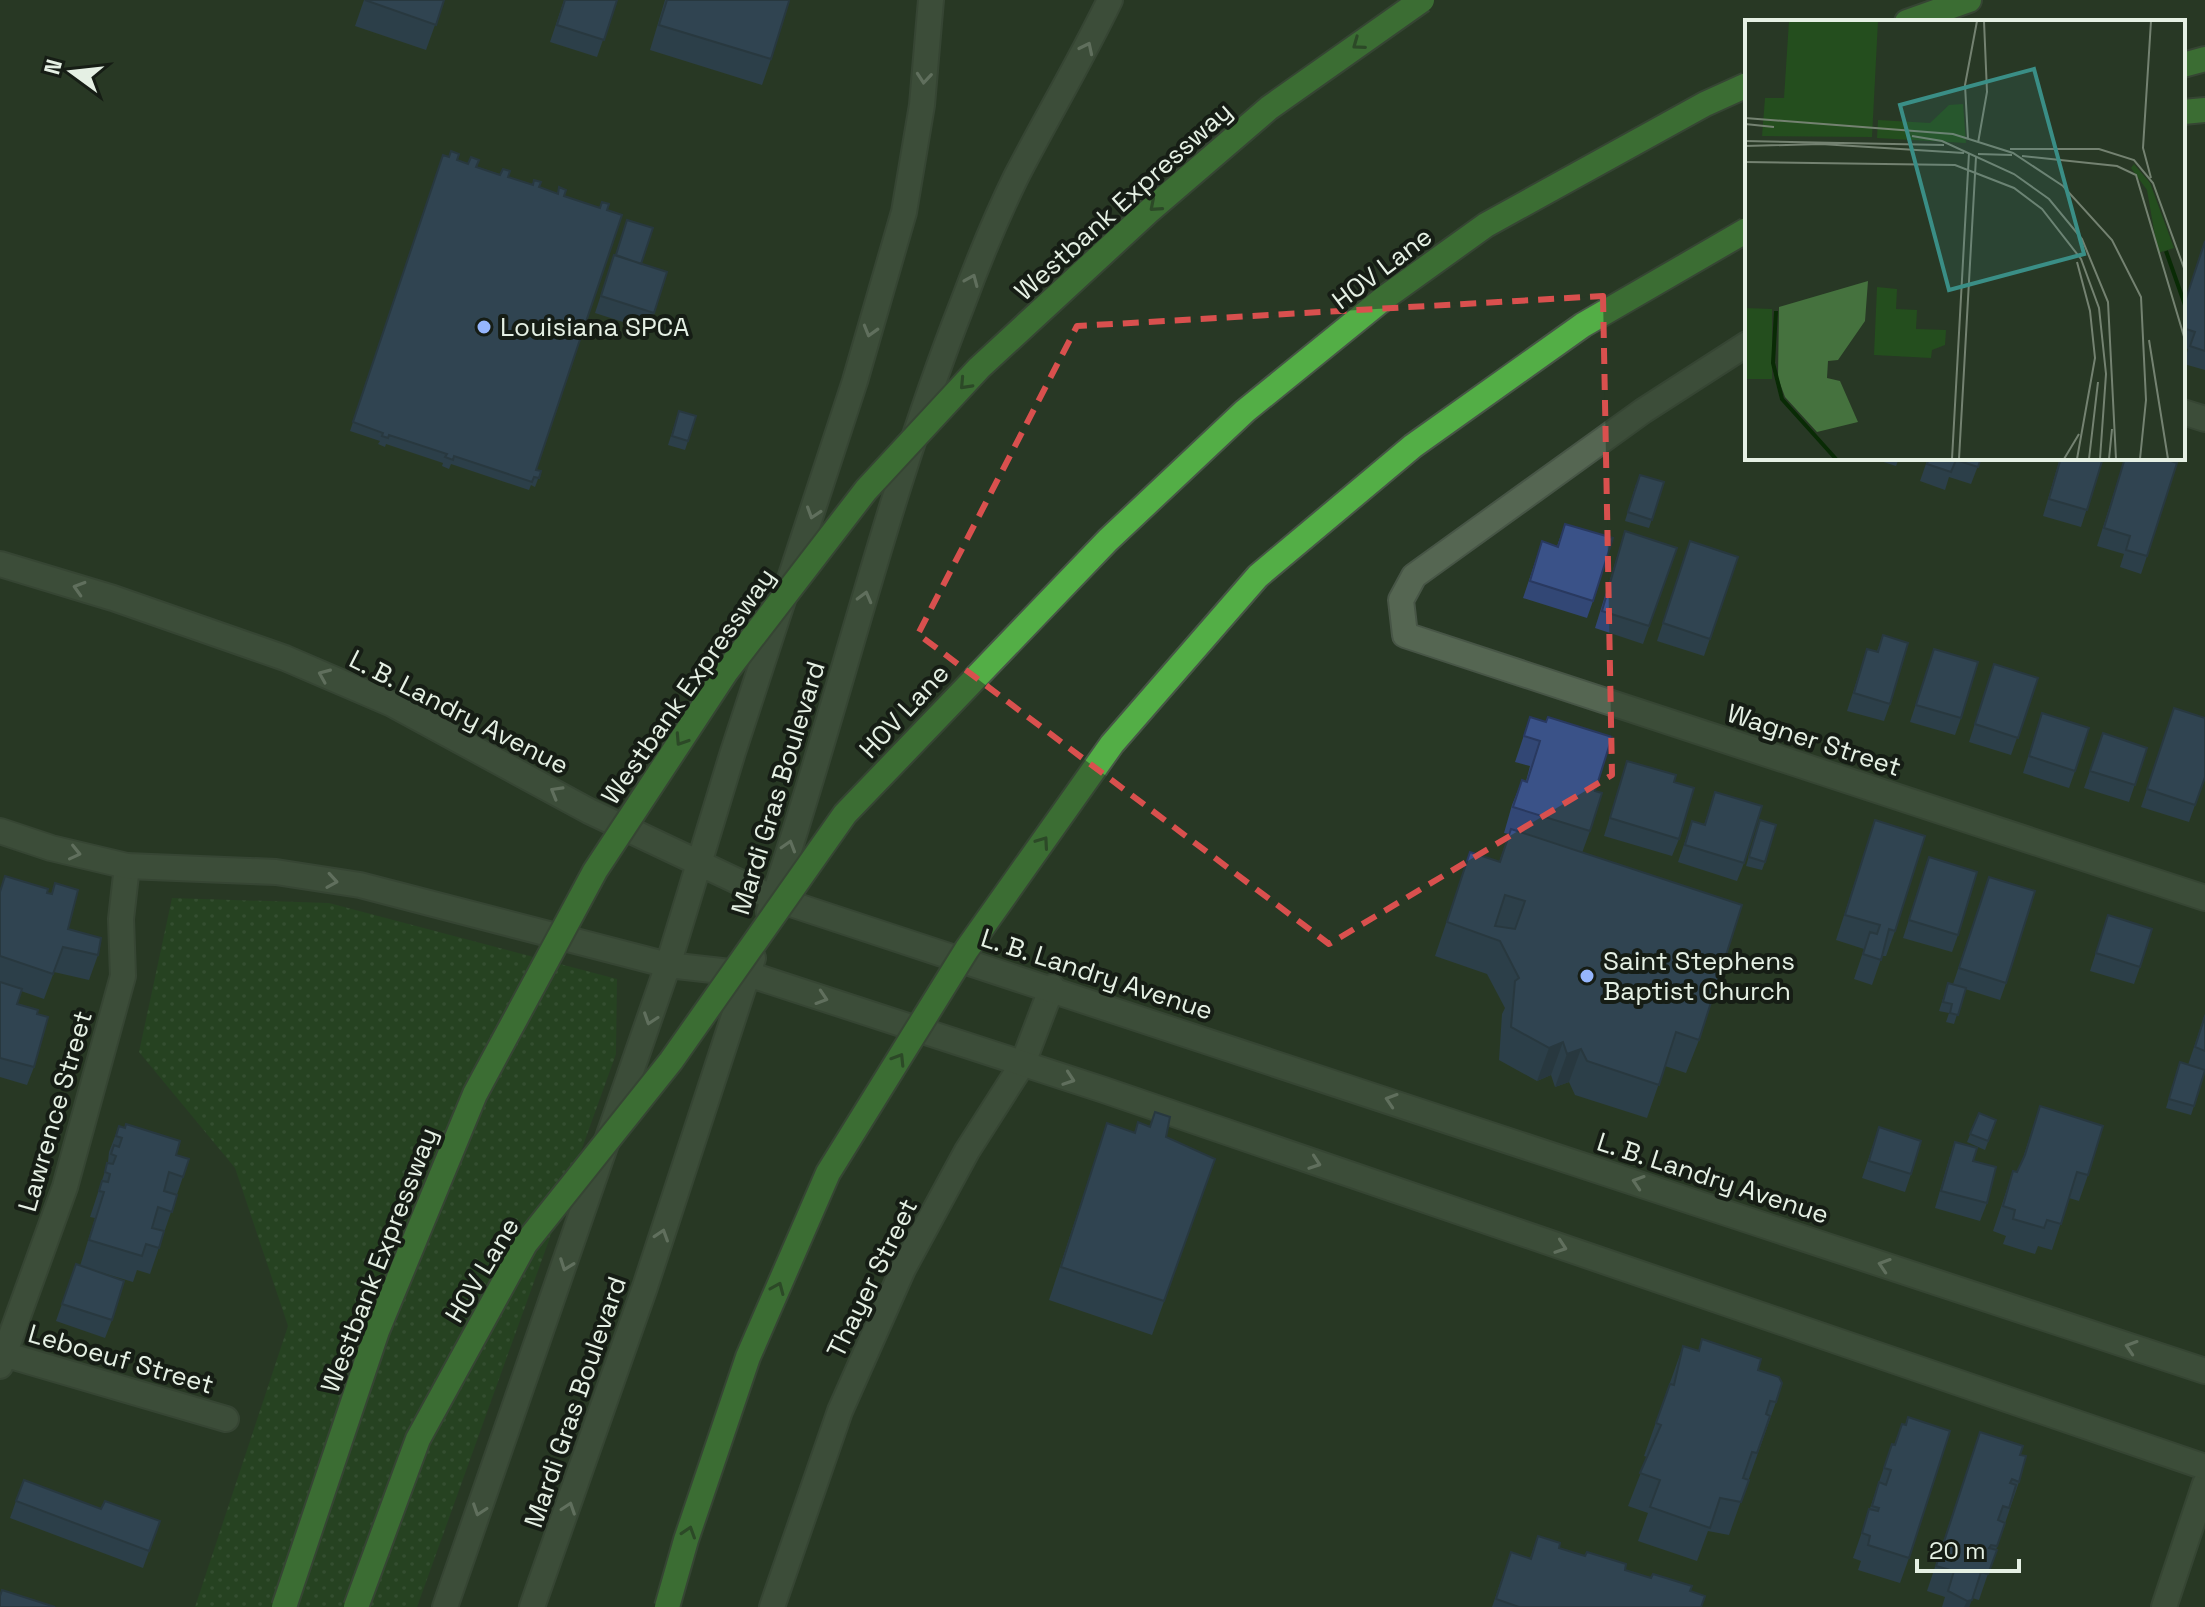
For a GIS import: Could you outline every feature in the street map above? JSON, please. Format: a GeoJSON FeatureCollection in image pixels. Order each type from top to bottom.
{"type":"FeatureCollection","features":[{"type":"Feature","properties":{"kind":"highway","name":"Westbank Expressway"},"geometry":{"type":"LineString","coordinates":[[284,1607],[377,1331],[475,1094],[595,871],[726,672],[866,490],[979,368],[1148,212],[1269,108],[1422,0]]}},
{"type":"Feature","properties":{"kind":"highway"},"geometry":{"type":"LineString","coordinates":[[1913,20],[1969,0]]}},
{"type":"Feature","properties":{"kind":"highway"},"geometry":{"type":"LineString","coordinates":[[2185,64],[2205,59]]}},
{"type":"Feature","properties":{"kind":"highway","name":"HOV Lane"},"geometry":{"type":"LineString","coordinates":[[356,1607],[418,1439],[525,1244],[671,1061],[845,814],[1108,540],[1268,392],[1383,299],[1486,225],[1677,119],[1745,86]]}},
{"type":"Feature","properties":{"kind":"highway"},"geometry":{"type":"LineString","coordinates":[[2185,112],[2205,110]]}},
{"type":"Feature","properties":{"kind":"highway"},"geometry":{"type":"LineString","coordinates":[[667,1607],[686,1540],[748,1357],[828,1173],[967,949],[1112,744],[1258,576],[1413,446],[1583,325],[1745,231]]}},
{"type":"Feature","properties":{"kind":"street","name":"Mardi Gras Boulevard"},"geometry":{"type":"LineString","coordinates":[[445,1607],[668,965],[733,752],[855,381],[904,212],[922,105],[931,0]]}},
{"type":"Feature","properties":{"kind":"street","name":"Mardi Gras Boulevard"},"geometry":{"type":"LineString","coordinates":[[532,1607],[640,1301],[748,974],[848,660],[885,525],[961,306],[1016,178],[1077,69],[1110,0]]}},
{"type":"Feature","properties":{"kind":"street","name":"Wagner Street"},"geometry":{"type":"LineString","coordinates":[[1745,345],[1643,411],[1414,576],[1401,600],[1405,635],[2205,898]]}},
{"type":"Feature","properties":{"kind":"street"},"geometry":{"type":"LineString","coordinates":[[2185,413],[2205,419]]}},
{"type":"Feature","properties":{"kind":"street","name":"L. B. Landry Avenue"},"geometry":{"type":"LineString","coordinates":[[0,564],[113,598],[285,658],[392,704],[589,811],[773,898],[848,925],[1052,987],[2205,1371]]}},
{"type":"Feature","properties":{"kind":"street"},"geometry":{"type":"LineString","coordinates":[[0,831],[51,848],[127,866],[276,872],[360,885],[668,965],[748,974],[1023,1063],[2205,1467]]}},
{"type":"Feature","properties":{"kind":"street","name":"Lawrence Street"},"geometry":{"type":"LineString","coordinates":[[1,1358],[65,1187],[123,976],[121,919],[127,866]]}},
{"type":"Feature","properties":{"kind":"street","name":"Thayer Street"},"geometry":{"type":"LineString","coordinates":[[772,1607],[840,1411],[903,1269],[967,1151],[1023,1063],[1052,987]]}},
{"type":"Feature","properties":{"kind":"street","name":"Leboeuf Street"},"geometry":{"type":"LineString","coordinates":[[1,1358],[226,1419]]}},
{"type":"Feature","properties":{"kind":"street"},"geometry":{"type":"LineString","coordinates":[[2164,1607],[2205,1484]]}},
{"type":"Feature","properties":{"kind":"highlighted area"},"geometry":{"type":"Polygon","coordinates":[[[1603,296],[1612,775],[1329,944],[918,634],[1077,326],[1603,296]]]}},
{"type":"Feature","properties":{"kind":"green space"},"geometry":{"type":"Polygon","coordinates":[[[172,898],[329,903],[617,979],[616,1054],[417,1607],[195,1607],[288,1326],[235,1168],[139,1052],[172,898]]]}},
{"type":"Feature","properties":{"kind":"building"},"geometry":{"type":"Polygon","coordinates":[[[365,0],[444,0],[436,25],[365,0]]]}},
{"type":"Feature","properties":{"kind":"building"},"geometry":{"type":"Polygon","coordinates":[[[565,0],[617,0],[604,40],[557,25],[565,0]]]}},
{"type":"Feature","properties":{"kind":"building"},"geometry":{"type":"Polygon","coordinates":[[[667,0],[789,1],[771,59],[659,25],[667,0]]]}},
{"type":"Feature","properties":{"kind":"building","name":"Louisiana SPCA"},"geometry":{"type":"Polygon","coordinates":[[[451,151],[459,154],[457,160],[468,164],[471,157],[479,160],[476,167],[500,175],[503,169],[510,171],[508,177],[533,185],[534,180],[541,182],[539,187],[558,194],[559,187],[566,190],[564,196],[600,208],[602,202],[609,204],[607,210],[622,215],[536,470],[541,471],[539,478],[534,477],[532,482],[454,456],[453,460],[445,457],[447,454],[389,435],[388,438],[382,436],[383,433],[353,422],[443,155],[449,157],[451,151]]]}},
{"type":"Feature","properties":{"kind":"building"},"geometry":{"type":"Polygon","coordinates":[[[627,220],[653,228],[641,264],[616,255],[627,220]]]}},
{"type":"Feature","properties":{"kind":"building"},"geometry":{"type":"Polygon","coordinates":[[[2205,241],[2205,351],[2190,346],[2195,332],[2185,329],[2185,302],[2205,241]]]}},
{"type":"Feature","properties":{"kind":"building"},"geometry":{"type":"Polygon","coordinates":[[[614,255],[667,272],[654,313],[601,296],[614,255]]]}},
{"type":"Feature","properties":{"kind":"building"},"geometry":{"type":"Polygon","coordinates":[[[679,411],[696,416],[688,441],[672,436],[679,411]]]}},
{"type":"Feature","properties":{"kind":"building"},"geometry":{"type":"Polygon","coordinates":[[[1928,460],[1956,460],[1951,472],[1927,464],[1928,460]]]}},
{"type":"Feature","properties":{"kind":"building"},"geometry":{"type":"Polygon","coordinates":[[[1956,460],[1980,460],[1978,467],[1956,460]]]}},
{"type":"Feature","properties":{"kind":"building"},"geometry":{"type":"Polygon","coordinates":[[[2060,460],[2102,460],[2087,510],[2049,499],[2060,460]]]}},
{"type":"Feature","properties":{"kind":"building"},"geometry":{"type":"Polygon","coordinates":[[[2124,460],[2168,460],[2177,463],[2147,556],[2126,550],[2130,536],[2104,528],[2124,460]]]}},
{"type":"Feature","properties":{"kind":"building"},"geometry":{"type":"Polygon","coordinates":[[[1640,475],[1664,482],[1652,520],[1628,512],[1640,475]]]}},
{"type":"Feature","properties":{"kind":"building"},"geometry":{"type":"Polygon","coordinates":[[[1565,524],[1613,538],[1593,601],[1530,581],[1542,541],[1558,547],[1565,524]]]}},
{"type":"Feature","properties":{"kind":"building"},"geometry":{"type":"Polygon","coordinates":[[[1625,531],[1677,548],[1649,626],[1602,611],[1625,531]]]}},
{"type":"Feature","properties":{"kind":"building"},"geometry":{"type":"Polygon","coordinates":[[[1690,541],[1738,557],[1710,639],[1663,623],[1690,541]]]}},
{"type":"Feature","properties":{"kind":"building"},"geometry":{"type":"Polygon","coordinates":[[[1883,635],[1908,643],[1890,704],[1854,693],[1867,649],[1878,652],[1883,635]]]}},
{"type":"Feature","properties":{"kind":"building"},"geometry":{"type":"Polygon","coordinates":[[[1934,649],[1978,662],[1961,718],[1916,705],[1934,649]]]}},
{"type":"Feature","properties":{"kind":"building"},"geometry":{"type":"Polygon","coordinates":[[[1994,664],[2038,678],[2018,738],[1975,724],[1994,664]]]}},
{"type":"Feature","properties":{"kind":"building"},"geometry":{"type":"Polygon","coordinates":[[[2174,708],[2205,718],[2205,777],[2195,805],[2147,789],[2174,708]]]}},
{"type":"Feature","properties":{"kind":"building"},"geometry":{"type":"Polygon","coordinates":[[[2042,713],[2089,728],[2075,771],[2029,756],[2042,713]]]}},
{"type":"Feature","properties":{"kind":"building"},"geometry":{"type":"Polygon","coordinates":[[[1530,717],[1546,722],[1548,717],[1612,737],[1595,791],[1602,793],[1590,831],[1513,807],[1522,780],[1527,782],[1540,741],[1524,736],[1530,717]]]}},
{"type":"Feature","properties":{"kind":"building"},"geometry":{"type":"Polygon","coordinates":[[[2103,733],[2147,748],[2135,785],[2090,771],[2103,733]]]}},
{"type":"Feature","properties":{"kind":"building"},"geometry":{"type":"Polygon","coordinates":[[[1627,761],[1676,775],[1674,782],[1694,788],[1679,839],[1610,818],[1627,761]]]}},
{"type":"Feature","properties":{"kind":"building"},"geometry":{"type":"Polygon","coordinates":[[[1715,792],[1762,806],[1744,863],[1685,845],[1692,821],[1705,825],[1715,792]]]}},
{"type":"Feature","properties":{"kind":"building"},"geometry":{"type":"Polygon","coordinates":[[[1760,820],[1776,825],[1765,862],[1749,857],[1760,820]]]}},
{"type":"Feature","properties":{"kind":"building"},"geometry":{"type":"Polygon","coordinates":[[[1875,820],[1925,836],[1895,931],[1889,929],[1881,960],[1863,954],[1870,932],[1877,934],[1880,925],[1845,915],[1875,820]]]}},
{"type":"Feature","properties":{"kind":"building"},"geometry":{"type":"Polygon","coordinates":[[[1511,829],[1742,905],[1699,1040],[1676,1032],[1659,1085],[1587,1061],[1581,1049],[1567,1054],[1563,1042],[1549,1048],[1511,1027],[1515,981],[1519,978],[1500,941],[1447,922],[1470,852],[1500,862],[1511,829]],[[1505,895],[1495,926],[1515,929],[1525,901],[1505,895]]]}},
{"type":"Feature","properties":{"kind":"building"},"geometry":{"type":"Polygon","coordinates":[[[1929,857],[1977,872],[1958,935],[1909,920],[1929,857]]]}},
{"type":"Feature","properties":{"kind":"building"},"geometry":{"type":"Polygon","coordinates":[[[5,876],[48,889],[47,893],[52,894],[55,883],[78,890],[68,929],[101,938],[98,955],[63,947],[53,974],[0,956],[0,892],[5,876]]]}},
{"type":"Feature","properties":{"kind":"building"},"geometry":{"type":"Polygon","coordinates":[[[1989,877],[2035,891],[2006,983],[1959,968],[1989,877]]]}},
{"type":"Feature","properties":{"kind":"building"},"geometry":{"type":"Polygon","coordinates":[[[2108,915],[2152,929],[2140,967],[2096,953],[2108,915]]]}},
{"type":"Feature","properties":{"kind":"building"},"geometry":{"type":"Polygon","coordinates":[[[0,982],[22,989],[17,1004],[38,1010],[37,1014],[48,1017],[34,1067],[0,1058],[0,982]]]}},
{"type":"Feature","properties":{"kind":"building"},"geometry":{"type":"Polygon","coordinates":[[[1948,983],[1966,988],[1958,1015],[1950,1013],[1952,1004],[1943,1002],[1948,983]]]}},
{"type":"Feature","properties":{"kind":"building"},"geometry":{"type":"Polygon","coordinates":[[[2205,1016],[2205,1051],[2195,1047],[2205,1016]]]}},
{"type":"Feature","properties":{"kind":"building"},"geometry":{"type":"Polygon","coordinates":[[[2180,1062],[2205,1070],[2194,1106],[2169,1099],[2180,1062]]]}},
{"type":"Feature","properties":{"kind":"building"},"geometry":{"type":"Polygon","coordinates":[[[2040,1106],[2103,1126],[2088,1175],[2077,1172],[2061,1224],[2047,1220],[2044,1228],[2013,1219],[2015,1210],[2003,1206],[2013,1171],[2017,1172],[2025,1155],[2040,1106]]]}},
{"type":"Feature","properties":{"kind":"building"},"geometry":{"type":"Polygon","coordinates":[[[1155,1112],[1170,1117],[1166,1137],[1215,1159],[1164,1301],[1061,1267],[1107,1123],[1135,1133],[1138,1122],[1150,1127],[1155,1112]]]}},
{"type":"Feature","properties":{"kind":"building"},"geometry":{"type":"Polygon","coordinates":[[[1979,1113],[1996,1120],[1988,1141],[1970,1134],[1979,1113]]]}},
{"type":"Feature","properties":{"kind":"building"},"geometry":{"type":"Polygon","coordinates":[[[126,1124],[180,1141],[176,1155],[189,1159],[183,1177],[169,1172],[164,1191],[177,1195],[172,1212],[158,1207],[152,1228],[164,1231],[159,1248],[146,1244],[142,1256],[89,1240],[104,1192],[99,1191],[102,1181],[108,1182],[110,1174],[105,1172],[107,1163],[113,1164],[116,1156],[111,1154],[114,1145],[119,1147],[122,1138],[116,1136],[119,1126],[125,1128],[126,1124]]]}},
{"type":"Feature","properties":{"kind":"building"},"geometry":{"type":"Polygon","coordinates":[[[1879,1127],[1921,1141],[1911,1174],[1869,1161],[1879,1127]]]}},
{"type":"Feature","properties":{"kind":"building"},"geometry":{"type":"Polygon","coordinates":[[[1955,1142],[1977,1148],[1973,1161],[1996,1167],[1987,1203],[1941,1191],[1955,1142]]]}},
{"type":"Feature","properties":{"kind":"building"},"geometry":{"type":"Polygon","coordinates":[[[76,1264],[124,1281],[112,1320],[62,1304],[76,1264]]]}},
{"type":"Feature","properties":{"kind":"building"},"geometry":{"type":"Polygon","coordinates":[[[1702,1339],[1761,1359],[1758,1370],[1779,1377],[1782,1383],[1776,1402],[1770,1401],[1766,1414],[1770,1416],[1757,1453],[1752,1452],[1743,1478],[1749,1480],[1741,1502],[1720,1498],[1710,1528],[1650,1507],[1660,1480],[1640,1473],[1661,1425],[1656,1423],[1670,1384],[1674,1385],[1683,1346],[1699,1351],[1702,1339]]]}},
{"type":"Feature","properties":{"kind":"building"},"geometry":{"type":"Polygon","coordinates":[[[1908,1417],[1950,1431],[1909,1558],[1868,1545],[1870,1536],[1862,1533],[1869,1509],[1878,1511],[1879,1508],[1872,1506],[1879,1482],[1886,1485],[1891,1470],[1884,1468],[1892,1444],[1895,1445],[1902,1424],[1906,1425],[1908,1417]]]}},
{"type":"Feature","properties":{"kind":"building"},"geometry":{"type":"Polygon","coordinates":[[[1980,1432],[2023,1446],[2020,1455],[2026,1456],[2019,1482],[2012,1479],[2010,1483],[2016,1485],[2009,1508],[2003,1506],[1998,1520],[2005,1523],[1997,1546],[1991,1545],[1989,1548],[1997,1550],[1988,1574],[1981,1572],[1972,1600],[1967,1601],[1948,1591],[1954,1571],[1936,1566],[1980,1432]]]}},
{"type":"Feature","properties":{"kind":"building"},"geometry":{"type":"Polygon","coordinates":[[[24,1480],[101,1509],[105,1501],[160,1521],[149,1551],[16,1501],[24,1480]]]}},
{"type":"Feature","properties":{"kind":"building"},"geometry":{"type":"Polygon","coordinates":[[[1538,1536],[1560,1543],[1559,1548],[1585,1556],[1587,1552],[1626,1564],[1625,1570],[1651,1578],[1653,1574],[1692,1586],[1690,1591],[1705,1596],[1701,1607],[1519,1607],[1496,1599],[1511,1552],[1531,1559],[1538,1536]]]}},
{"type":"Feature","properties":{"kind":"building"},"geometry":{"type":"Polygon","coordinates":[[[2,1590],[55,1607],[0,1607],[2,1590]]]}},
{"type":"Feature","properties":{"kind":"place","name":"Louisiana SPCA"},"geometry":{"type":"Point","coordinates":[484,327]}},
{"type":"Feature","properties":{"kind":"place","name":"Saint Stephens Baptist Church"},"geometry":{"type":"Point","coordinates":[1587,976]}}]}
